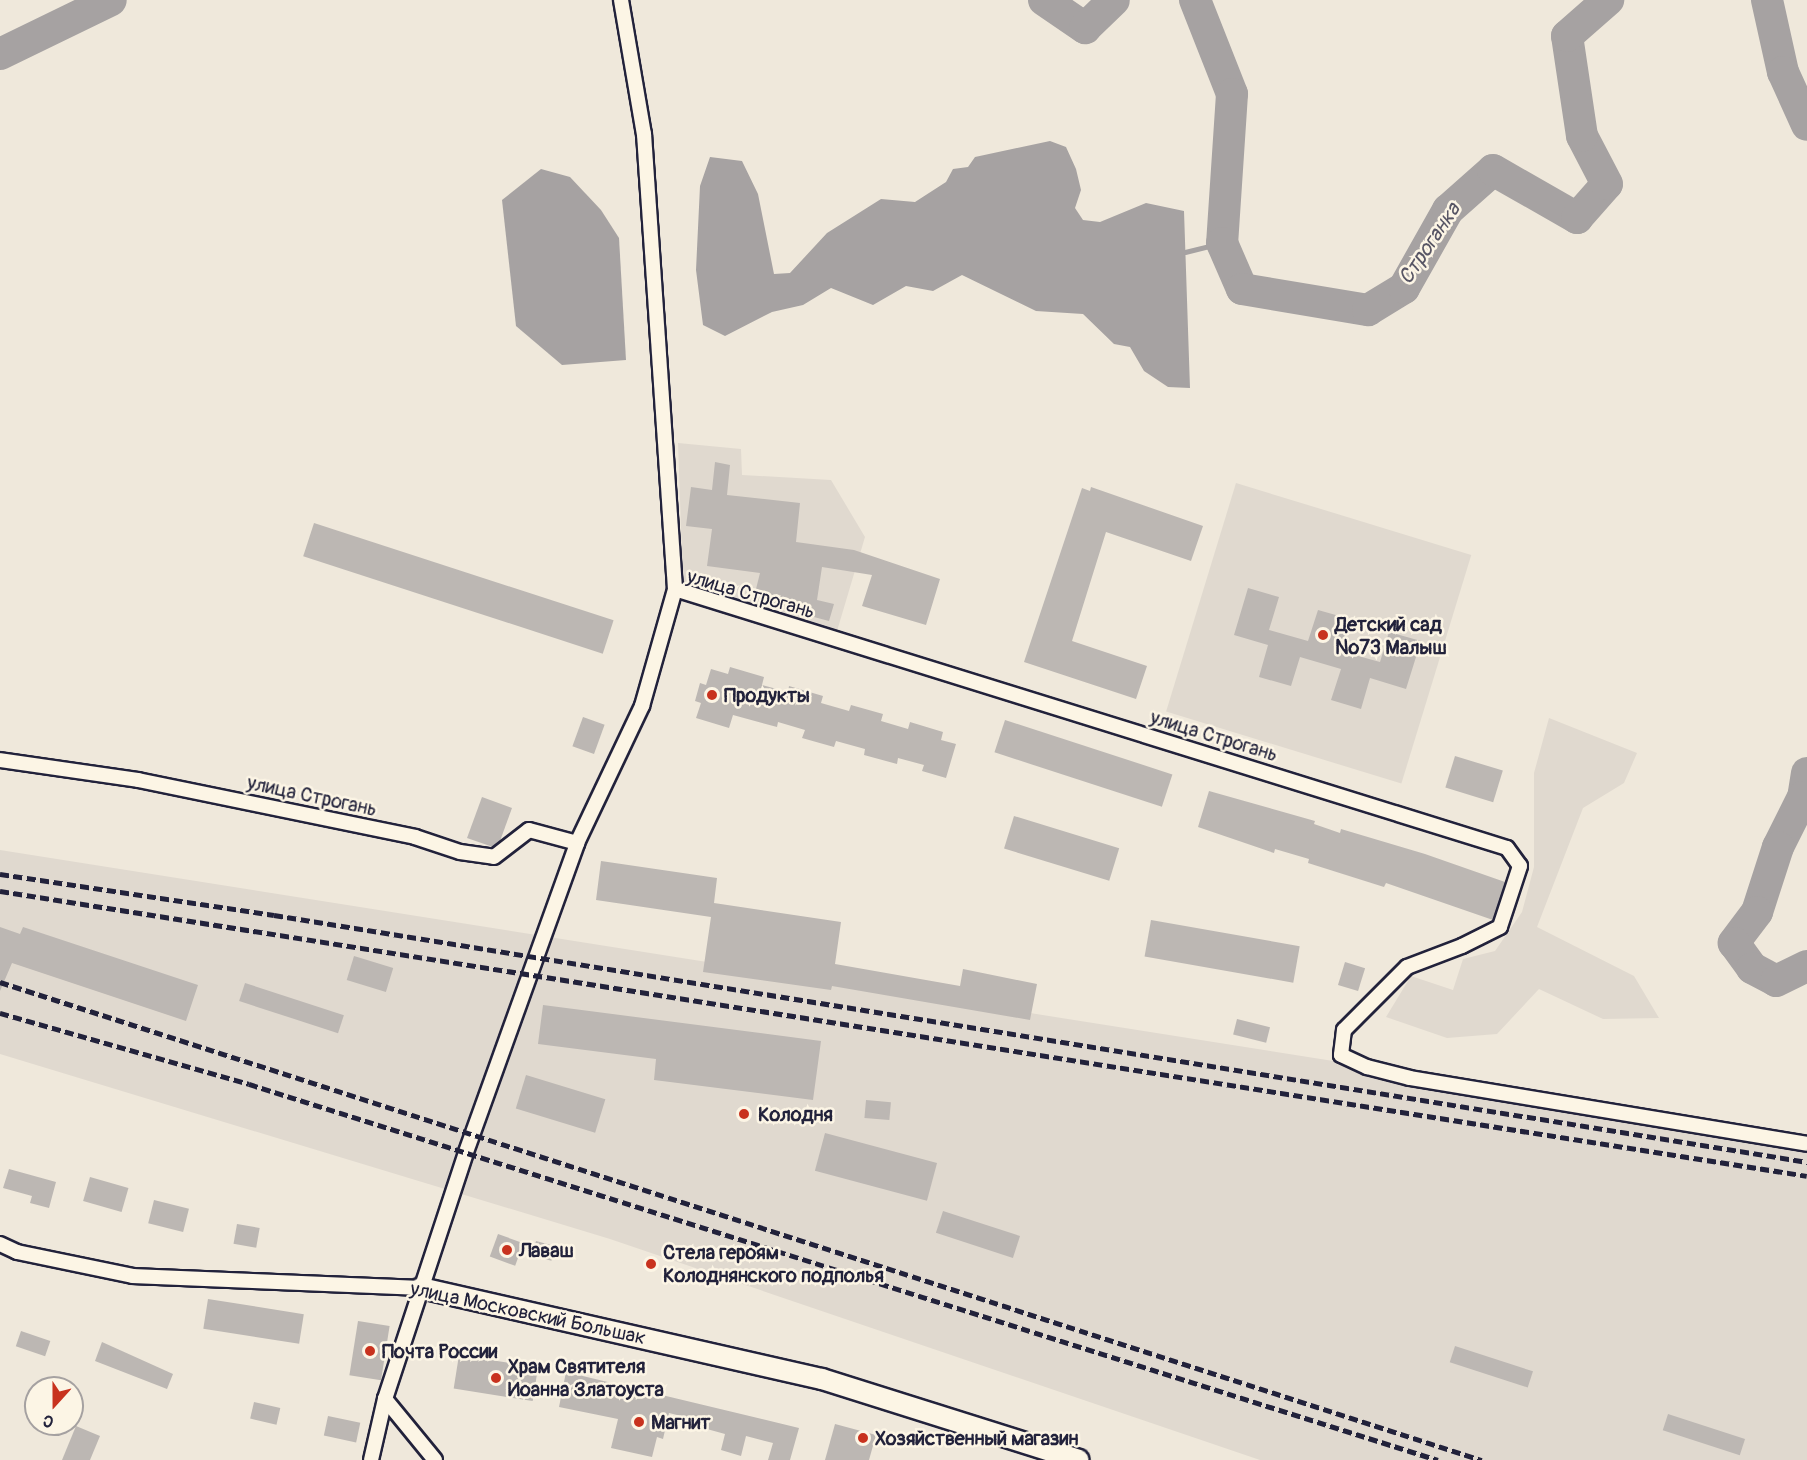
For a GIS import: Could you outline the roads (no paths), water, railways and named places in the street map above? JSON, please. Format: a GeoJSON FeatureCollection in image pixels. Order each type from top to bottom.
{"type":"FeatureCollection","features":[{"type":"Feature","properties":{"kind":"street"},"geometry":{"type":"LineString","coordinates":[[621,0],[644,134],[675,589]]}},
{"type":"Feature","properties":{"kind":"street","name":"улица Строгань"},"geometry":{"type":"LineString","coordinates":[[0,760],[150,783],[415,837],[471,854],[494,857],[529,830],[577,843],[642,706],[675,589],[1507,848],[1520,866],[1500,927],[1462,946],[1407,967],[1344,1030],[1341,1055],[1367,1067],[1410,1078],[1807,1144]]}},
{"type":"Feature","properties":{"kind":"street"},"geometry":{"type":"LineString","coordinates":[[370,1460],[385,1399],[421,1288],[577,843]]}},
{"type":"Feature","properties":{"kind":"street","name":"улица Московский Большак"},"geometry":{"type":"LineString","coordinates":[[0,1244],[17,1252],[133,1276],[421,1288],[822,1379],[1079,1460]]}},
{"type":"Feature","properties":{"kind":"street"},"geometry":{"type":"LineString","coordinates":[[385,1399],[435,1460]]}},
{"type":"Feature","properties":{"kind":"waterway","name":"Строганка"},"geometry":{"type":"LineString","coordinates":[[0,54],[111,0]]}},
{"type":"Feature","properties":{"kind":"waterway","name":"Строганка"},"geometry":{"type":"LineString","coordinates":[[1044,0],[1085,28],[1114,0]]}},
{"type":"Feature","properties":{"kind":"waterway","name":"Строганка"},"geometry":{"type":"LineString","coordinates":[[1195,0],[1232,94],[1222,243],[1242,289],[1368,310],[1404,288],[1448,210],[1493,170],[1577,218],[1607,184],[1582,136],[1567,36],[1608,0]]}},
{"type":"Feature","properties":{"kind":"waterway","name":"Строганка"},"geometry":{"type":"LineString","coordinates":[[1767,0],[1783,72],[1807,125]]}},
{"type":"Feature","properties":{"kind":"waterway"},"geometry":{"type":"LineString","coordinates":[[1185,252],[1222,243]]}},
{"type":"Feature","properties":{"kind":"waterway","name":"Строганка"},"geometry":{"type":"LineString","coordinates":[[1807,773],[1803,797],[1778,847],[1757,912],[1734,943],[1752,968],[1776,981],[1807,966]]}},
{"type":"Feature","properties":{"kind":"railway"},"geometry":{"type":"LineString","coordinates":[[0,874],[274,915],[1807,1162]]}},
{"type":"Feature","properties":{"kind":"railway"},"geometry":{"type":"LineString","coordinates":[[0,891],[1807,1176]]}},
{"type":"Feature","properties":{"kind":"railway"},"geometry":{"type":"LineString","coordinates":[[0,982],[1482,1460]]}},
{"type":"Feature","properties":{"kind":"railway"},"geometry":{"type":"LineString","coordinates":[[0,1013],[249,1084],[1438,1460]]}},
{"type":"Feature","properties":{"kind":"place","name":"Детский сад №73 Малыш"},"geometry":{"type":"Point","coordinates":[1323,635]}},
{"type":"Feature","properties":{"kind":"place","name":"Продукты"},"geometry":{"type":"Point","coordinates":[712,695]}},
{"type":"Feature","properties":{"kind":"place","name":"Колодня"},"geometry":{"type":"Point","coordinates":[744,1114]}},
{"type":"Feature","properties":{"kind":"place","name":"Лаваш"},"geometry":{"type":"Point","coordinates":[507,1250]}},
{"type":"Feature","properties":{"kind":"place","name":"Стела героям Колоднянского подполья"},"geometry":{"type":"Point","coordinates":[651,1264]}},
{"type":"Feature","properties":{"kind":"place","name":"Почта России"},"geometry":{"type":"Point","coordinates":[370,1351]}},
{"type":"Feature","properties":{"kind":"place","name":"Храм Святителя Иоанна Златоуста"},"geometry":{"type":"Point","coordinates":[496,1378]}},
{"type":"Feature","properties":{"kind":"place","name":"Магнит"},"geometry":{"type":"Point","coordinates":[639,1422]}},
{"type":"Feature","properties":{"kind":"place","name":"Хозяйственный магазин"},"geometry":{"type":"Point","coordinates":[863,1438]}}]}
